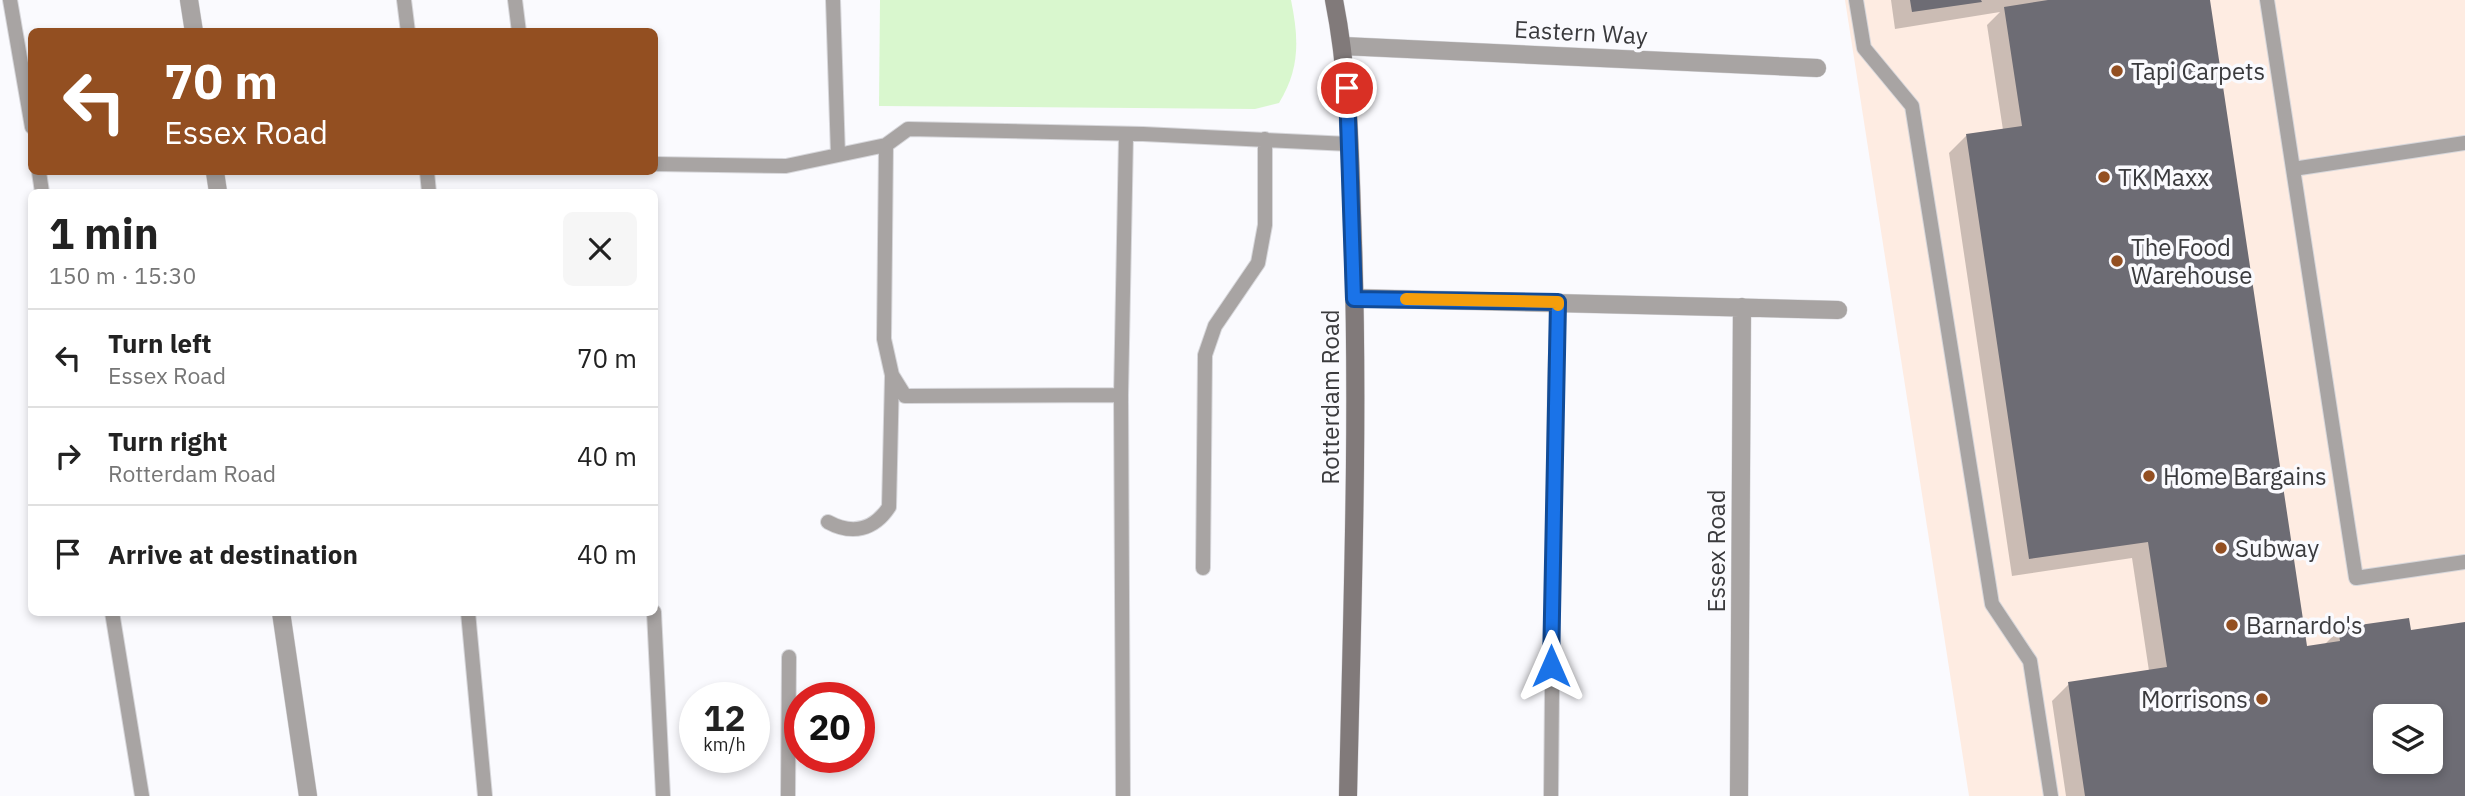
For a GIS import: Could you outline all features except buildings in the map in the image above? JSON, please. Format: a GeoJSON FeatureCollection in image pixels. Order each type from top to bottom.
{"type":"FeatureCollection","features":[{"type":"Feature","properties":{"kind":"street"},"geometry":{"type":"LineString","coordinates":[[189,0],[193,28]]}},
{"type":"Feature","properties":{"kind":"street","name":"Rotterdam Road"},"geometry":{"type":"LineString","coordinates":[[1334,0],[1343,46],[1354,299],[1348,796]]}},
{"type":"Feature","properties":{"kind":"street","name":"Eastern Way"},"geometry":{"type":"LineString","coordinates":[[1343,46],[1817,68]]}},
{"type":"Feature","properties":{"kind":"street"},"geometry":{"type":"LineString","coordinates":[[1354,299],[1838,310]]}},
{"type":"Feature","properties":{"kind":"street","name":"Essex Road"},"geometry":{"type":"LineString","coordinates":[[1739,796],[1742,307]]}},
{"type":"Feature","properties":{"kind":"street"},"geometry":{"type":"LineString","coordinates":[[282,616],[308,796]]}},
{"type":"Feature","properties":{"kind":"lane"},"geometry":{"type":"LineString","coordinates":[[10,0],[28,104]]}},
{"type":"Feature","properties":{"kind":"lane"},"geometry":{"type":"LineString","coordinates":[[404,0],[408,28]]}},
{"type":"Feature","properties":{"kind":"lane"},"geometry":{"type":"LineString","coordinates":[[515,0],[518,28]]}},
{"type":"Feature","properties":{"kind":"lane"},"geometry":{"type":"LineString","coordinates":[[833,0],[838,155]]}},
{"type":"Feature","properties":{"kind":"lane"},"geometry":{"type":"LineString","coordinates":[[1856,0],[1864,48],[1912,106],[1992,604],[2030,661],[2051,796]]}},
{"type":"Feature","properties":{"kind":"lane"},"geometry":{"type":"LineString","coordinates":[[2267,0],[2356,578],[2465,562]]}},
{"type":"Feature","properties":{"kind":"lane"},"geometry":{"type":"LineString","coordinates":[[658,164],[786,166],[886,145],[908,129],[1265,139],[1349,144]]}},
{"type":"Feature","properties":{"kind":"lane"},"geometry":{"type":"LineString","coordinates":[[1123,796],[1121,395],[1126,136]]}},
{"type":"Feature","properties":{"kind":"lane"},"geometry":{"type":"LineString","coordinates":[[1203,568],[1205,355],[1215,326],[1258,263],[1265,225],[1265,139]]}},
{"type":"Feature","properties":{"kind":"lane"},"geometry":{"type":"LineString","coordinates":[[2293,169],[2465,143]]}},
{"type":"Feature","properties":{"kind":"lane"},"geometry":{"type":"LineString","coordinates":[[828,522],[842,529],[865,528],[880,522],[889,508],[892,374],[884,339],[886,145]]}},
{"type":"Feature","properties":{"kind":"lane"},"geometry":{"type":"LineString","coordinates":[[1551,796],[1558,302]]}},
{"type":"Feature","properties":{"kind":"lane"},"geometry":{"type":"LineString","coordinates":[[892,374],[905,396],[1121,395]]}},
{"type":"Feature","properties":{"kind":"lane"},"geometry":{"type":"LineString","coordinates":[[113,616],[142,796]]}},
{"type":"Feature","properties":{"kind":"lane"},"geometry":{"type":"LineString","coordinates":[[468,616],[485,796]]}},
{"type":"Feature","properties":{"kind":"lane"},"geometry":{"type":"LineString","coordinates":[[654,616],[663,796]]}},
{"type":"Feature","properties":{"kind":"lane"},"geometry":{"type":"LineString","coordinates":[[788,796],[789,656]]}},
{"type":"Feature","properties":{"kind":"shaded area"},"geometry":{"type":"Polygon","coordinates":[[[1845,0],[2465,0],[2465,796],[1969,796],[1845,0]]]}},
{"type":"Feature","properties":{"kind":"green space"},"geometry":{"type":"Polygon","coordinates":[[[880,0],[1291,0],[1296,53],[1291,78],[1279,103],[1255,109],[879,106],[880,0]]]}},
{"type":"Feature","properties":{"kind":"slow traffic"},"geometry":{"type":"LineString","coordinates":[[1406,299],[1558,302],[1558,305]]}},
{"type":"Feature","properties":{"kind":"place","name":"Tapi Carpets"},"geometry":{"type":"Point","coordinates":[2117,71]}},
{"type":"Feature","properties":{"kind":"place","name":"TK Maxx"},"geometry":{"type":"Point","coordinates":[2104,177]}},
{"type":"Feature","properties":{"kind":"place","name":"The Food Warehouse"},"geometry":{"type":"Point","coordinates":[2117,261]}},
{"type":"Feature","properties":{"kind":"place","name":"Home Bargains"},"geometry":{"type":"Point","coordinates":[2149,476]}},
{"type":"Feature","properties":{"kind":"place","name":"Subway"},"geometry":{"type":"Point","coordinates":[2221,548]}},
{"type":"Feature","properties":{"kind":"place","name":"Barnardo's"},"geometry":{"type":"Point","coordinates":[2232,625]}},
{"type":"Feature","properties":{"kind":"place","name":"Morrisons"},"geometry":{"type":"Point","coordinates":[2262,699]}},
{"type":"Feature","properties":{"kind":"route"},"geometry":{"type":"LineString","coordinates":[[1347,88],[1354,299],[1558,302],[1551,666]]}}]}
